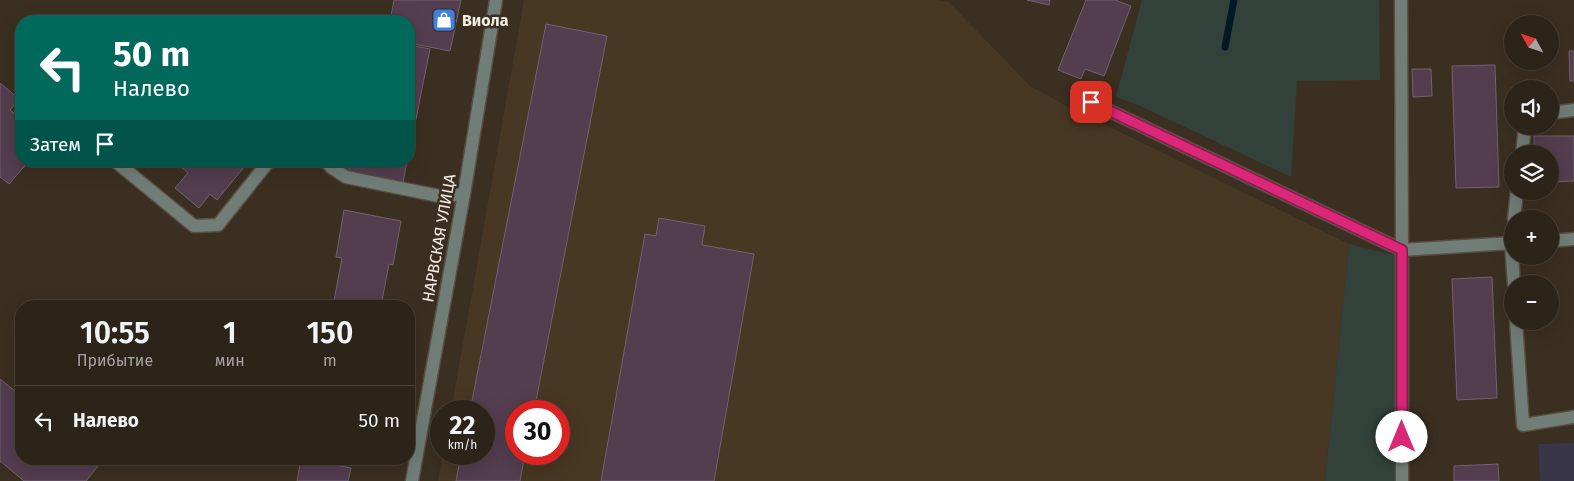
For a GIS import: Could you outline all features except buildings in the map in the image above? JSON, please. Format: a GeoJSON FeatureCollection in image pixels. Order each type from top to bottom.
{"type":"FeatureCollection","features":[{"type":"Feature","properties":{"kind":"street","name":"НАРВСКАЯ УЛИЦА"},"geometry":{"type":"LineString","coordinates":[[415,464],[464,194],[496,0]]}},
{"type":"Feature","properties":{"kind":"street"},"geometry":{"type":"LineString","coordinates":[[1401,0],[1402,481]]}},
{"type":"Feature","properties":{"kind":"street"},"geometry":{"type":"LineString","coordinates":[[1091,102],[1402,250],[1504,241]]}},
{"type":"Feature","properties":{"kind":"street"},"geometry":{"type":"LineString","coordinates":[[1559,112],[1574,110]]}},
{"type":"Feature","properties":{"kind":"street"},"geometry":{"type":"LineString","coordinates":[[122,167],[194,226],[218,225],[264,167]]}},
{"type":"Feature","properties":{"kind":"street"},"geometry":{"type":"LineString","coordinates":[[331,167],[346,177],[439,196],[464,194]]}},
{"type":"Feature","properties":{"kind":"street"},"geometry":{"type":"LineString","coordinates":[[1559,240],[1574,239]]}},
{"type":"Feature","properties":{"kind":"street"},"geometry":{"type":"LineString","coordinates":[[1517,330],[1523,425],[1574,417]]}},
{"type":"Feature","properties":{"kind":"street","name":"НАРВСКАЯ УЛИЦА"},"geometry":{"type":"LineString","coordinates":[[412,481],[415,465]]}},
{"type":"Feature","properties":{"kind":"shaded area"},"geometry":{"type":"Polygon","coordinates":[[[524,0],[938,0],[949,2],[1030,86],[1067,106],[1349,244],[1325,481],[438,481],[441,465],[495,465],[495,400],[453,400],[524,0]]]}},
{"type":"Feature","properties":{"kind":"shaded area"},"geometry":{"type":"Polygon","coordinates":[[[1574,443],[1574,481],[1540,481],[1538,444],[1574,443]]]}},
{"type":"Feature","properties":{"kind":"green space"},"geometry":{"type":"Polygon","coordinates":[[[1142,0],[1379,0],[1380,80],[1297,81],[1291,177],[1138,105],[1116,97],[1142,0]]]}},
{"type":"Feature","properties":{"kind":"green space"},"geometry":{"type":"Polygon","coordinates":[[[1349,244],[1397,256],[1394,481],[1325,481],[1349,244]]]}},
{"type":"Feature","properties":{"kind":"waterway"},"geometry":{"type":"LineString","coordinates":[[1225,47],[1234,0]]}},
{"type":"Feature","properties":{"kind":"place","name":"Виола"},"geometry":{"type":"Point","coordinates":[444,20]}},
{"type":"Feature","properties":{"kind":"route"},"geometry":{"type":"LineString","coordinates":[[1091,102],[1402,250],[1402,437]]}}]}
